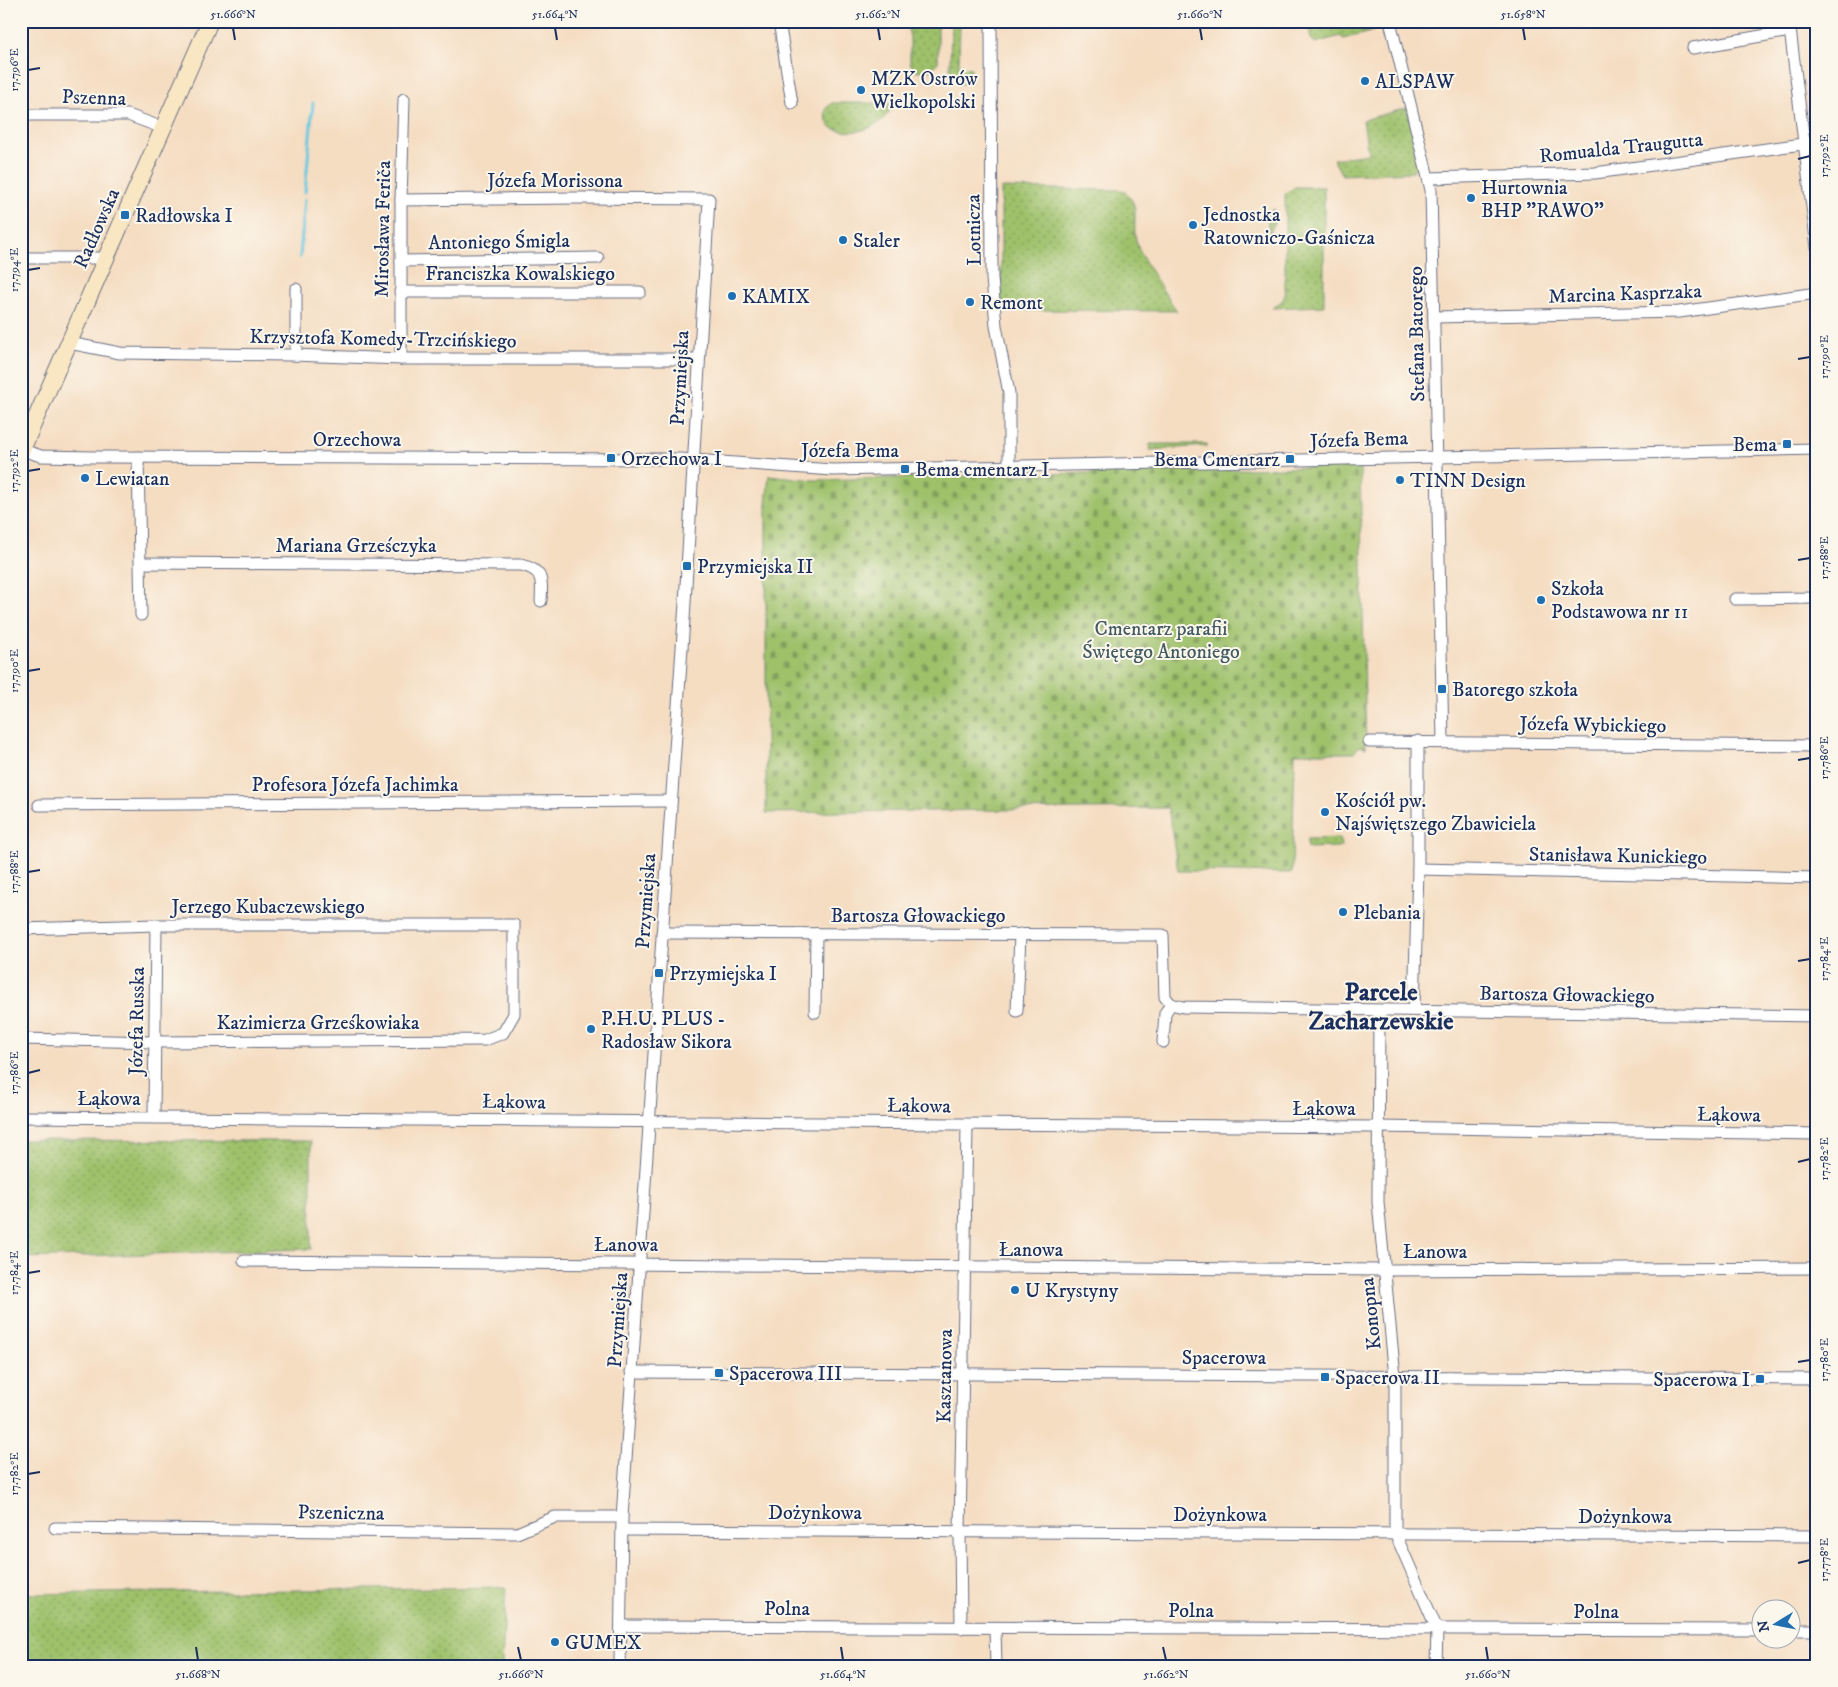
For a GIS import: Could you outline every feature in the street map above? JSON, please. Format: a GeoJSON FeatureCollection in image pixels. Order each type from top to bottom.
{"type":"FeatureCollection","features":[{"type":"Feature","properties":{"kind":"street","name":"Radłowska"},"geometry":{"type":"LineString","coordinates":[[22,451],[210,21]]}},
{"type":"Feature","properties":{"kind":"street"},"geometry":{"type":"LineString","coordinates":[[779,21],[792,103]]}},
{"type":"Feature","properties":{"kind":"street","name":"Lotnicza"},"geometry":{"type":"LineString","coordinates":[[991,21],[993,287],[996,326],[1009,393],[1009,466]]}},
{"type":"Feature","properties":{"kind":"street","name":"Stefana Batorego"},"geometry":{"type":"LineString","coordinates":[[1390,21],[1429,178],[1438,456],[1443,741]]}},
{"type":"Feature","properties":{"kind":"street"},"geometry":{"type":"LineString","coordinates":[[1692,48],[1789,26],[1817,247]]}},
{"type":"Feature","properties":{"kind":"street","name":"Mirosława Feriča"},"geometry":{"type":"LineString","coordinates":[[401,359],[401,200],[404,99]]}},
{"type":"Feature","properties":{"kind":"street","name":"Pszenna"},"geometry":{"type":"LineString","coordinates":[[21,115],[128,114],[163,128]]}},
{"type":"Feature","properties":{"kind":"street","name":"Romualda Traugutta"},"geometry":{"type":"LineString","coordinates":[[1429,178],[1595,173],[1817,142]]}},
{"type":"Feature","properties":{"kind":"street","name":"Józefa Morissona"},"geometry":{"type":"LineString","coordinates":[[401,200],[709,199]]}},
{"type":"Feature","properties":{"kind":"street","name":"Przymiejska"},"geometry":{"type":"LineString","coordinates":[[620,1666],[622,1517],[694,459],[698,359],[709,199]]}},
{"type":"Feature","properties":{"kind":"street"},"geometry":{"type":"LineString","coordinates":[[21,258],[106,258]]}},
{"type":"Feature","properties":{"kind":"street","name":"Antoniego Śmigla"},"geometry":{"type":"LineString","coordinates":[[401,261],[598,258]]}},
{"type":"Feature","properties":{"kind":"street"},"geometry":{"type":"LineString","coordinates":[[296,289],[296,355]]}},
{"type":"Feature","properties":{"kind":"street","name":"Franciszka Kowalskiego"},"geometry":{"type":"LineString","coordinates":[[400,292],[640,292]]}},
{"type":"Feature","properties":{"kind":"street","name":"Marcina Kasprzaka"},"geometry":{"type":"LineString","coordinates":[[1434,317],[1680,312],[1817,293]]}},
{"type":"Feature","properties":{"kind":"street","name":"Krzysztofa Komedy-Trzcińskiego"},"geometry":{"type":"LineString","coordinates":[[69,343],[120,353],[296,355],[401,359],[698,359]]}},
{"type":"Feature","properties":{"kind":"street","name":"Józefa Bema"},"geometry":{"type":"LineString","coordinates":[[694,459],[799,470],[832,470],[1817,449]]}},
{"type":"Feature","properties":{"kind":"street","name":"Orzechowa"},"geometry":{"type":"LineString","coordinates":[[22,451],[46,457],[694,459]]}},
{"type":"Feature","properties":{"kind":"street"},"geometry":{"type":"LineString","coordinates":[[138,457],[142,563],[141,615]]}},
{"type":"Feature","properties":{"kind":"street","name":"Mariana Grześczyka"},"geometry":{"type":"LineString","coordinates":[[142,563],[521,564],[534,568],[538,572],[541,579],[541,601]]}},
{"type":"Feature","properties":{"kind":"street"},"geometry":{"type":"LineString","coordinates":[[1735,599],[1817,598]]}},
{"type":"Feature","properties":{"kind":"street"},"geometry":{"type":"LineString","coordinates":[[1414,1010],[1418,869],[1418,741]]}},
{"type":"Feature","properties":{"kind":"street","name":"Józefa Wybickiego"},"geometry":{"type":"LineString","coordinates":[[1369,742],[1443,741],[1817,746]]}},
{"type":"Feature","properties":{"kind":"street","name":"Profesora Józefa Jachimka"},"geometry":{"type":"LineString","coordinates":[[39,805],[671,801]]}},
{"type":"Feature","properties":{"kind":"street","name":"Stanisława Kunickiego"},"geometry":{"type":"LineString","coordinates":[[1418,869],[1817,878]]}},
{"type":"Feature","properties":{"kind":"street","name":"Jerzego Kubaczewskiego"},"geometry":{"type":"LineString","coordinates":[[21,929],[156,925],[514,925]]}},
{"type":"Feature","properties":{"kind":"street","name":"Józefa Russka"},"geometry":{"type":"LineString","coordinates":[[154,1116],[156,925]]}},
{"type":"Feature","properties":{"kind":"street","name":"Kazimierza Grześkowiaka"},"geometry":{"type":"LineString","coordinates":[[21,1039],[155,1042],[485,1040],[503,1032],[514,1014],[514,925]]}},
{"type":"Feature","properties":{"kind":"street","name":"Bartosza Głowackiego"},"geometry":{"type":"LineString","coordinates":[[662,933],[1163,935],[1166,997],[1171,1004],[1183,1007],[1817,1016]]}},
{"type":"Feature","properties":{"kind":"street","name":"Bartosza Głowackiego"},"geometry":{"type":"LineString","coordinates":[[814,1012],[816,934]]}},
{"type":"Feature","properties":{"kind":"street","name":"Bartosza Głowackiego"},"geometry":{"type":"LineString","coordinates":[[1017,1011],[1020,934]]}},
{"type":"Feature","properties":{"kind":"street"},"geometry":{"type":"LineString","coordinates":[[1163,1042],[1165,1013],[1171,1004]]}},
{"type":"Feature","properties":{"kind":"street","name":"Konopna"},"geometry":{"type":"LineString","coordinates":[[1379,1011],[1378,1202],[1395,1378],[1395,1533],[1437,1629],[1436,1666]]}},
{"type":"Feature","properties":{"kind":"street","name":"Łąkowa"},"geometry":{"type":"LineString","coordinates":[[21,1117],[154,1116],[1378,1127],[1817,1134]]}},
{"type":"Feature","properties":{"kind":"street","name":"Kasztanowa"},"geometry":{"type":"LineString","coordinates":[[961,1628],[960,1531],[967,1124]]}},
{"type":"Feature","properties":{"kind":"street","name":"Łanowa"},"geometry":{"type":"LineString","coordinates":[[244,1261],[1384,1270],[1817,1268]]}},
{"type":"Feature","properties":{"kind":"street","name":"Spacerowa"},"geometry":{"type":"LineString","coordinates":[[631,1372],[1817,1379]]}},
{"type":"Feature","properties":{"kind":"street","name":"Pszeniczna"},"geometry":{"type":"LineString","coordinates":[[55,1528],[517,1532],[554,1517],[622,1517]]}},
{"type":"Feature","properties":{"kind":"street","name":"Dożynkowa"},"geometry":{"type":"LineString","coordinates":[[622,1530],[1817,1536]]}},
{"type":"Feature","properties":{"kind":"street","name":"Polna"},"geometry":{"type":"LineString","coordinates":[[622,1626],[1750,1630]]}},
{"type":"Feature","properties":{"kind":"street"},"geometry":{"type":"LineString","coordinates":[[996,1628],[996,1666]]}},
{"type":"Feature","properties":{"kind":"street"},"geometry":{"type":"LineString","coordinates":[[1800,1630],[1817,1630]]}},
{"type":"Feature","properties":{"kind":"green space"},"geometry":{"type":"Polygon","coordinates":[[[906,21],[938,21],[938,62],[930,71],[916,71],[910,64],[910,37],[906,21]]]}},
{"type":"Feature","properties":{"kind":"green space"},"geometry":{"type":"Polygon","coordinates":[[[951,21],[960,21],[959,67],[971,68],[971,83],[960,84],[950,69],[951,21]]]}},
{"type":"Feature","properties":{"kind":"green space"},"geometry":{"type":"Polygon","coordinates":[[[1307,21],[1385,21],[1385,23],[1377,29],[1366,33],[1343,39],[1341,36],[1315,43],[1311,39],[1307,21]]]}},
{"type":"Feature","properties":{"kind":"green space"},"geometry":{"type":"Polygon","coordinates":[[[832,103],[889,103],[889,112],[870,128],[854,132],[837,130],[829,126],[826,116],[827,108],[832,103]]]}},
{"type":"Feature","properties":{"kind":"green space"},"geometry":{"type":"Polygon","coordinates":[[[1407,108],[1420,162],[1412,172],[1342,175],[1333,159],[1368,154],[1363,120],[1407,108]]]}},
{"type":"Feature","properties":{"kind":"green space"},"geometry":{"type":"Polygon","coordinates":[[[1295,187],[1324,187],[1324,306],[1272,308],[1283,300],[1285,293],[1285,194],[1295,187]]]}},
{"type":"Feature","properties":{"kind":"green space"},"geometry":{"type":"Polygon","coordinates":[[[1001,188],[1122,190],[1129,196],[1135,208],[1135,236],[1139,250],[1177,311],[1001,310],[1001,188]]]}},
{"type":"Feature","properties":{"kind":"green space"},"geometry":{"type":"Polygon","coordinates":[[[1274,209],[1275,222],[1269,235],[1267,212],[1274,209]]]}},
{"type":"Feature","properties":{"kind":"green space"},"geometry":{"type":"Polygon","coordinates":[[[1150,444],[1207,444],[1207,446],[1150,450],[1150,444]]]}},
{"type":"Feature","properties":{"kind":"green space","name":"Cmentarz parafii Świętego Antoniego"},"geometry":{"type":"Polygon","coordinates":[[[1360,466],[1366,748],[1359,746],[1354,753],[1295,753],[1292,873],[1178,871],[1168,808],[766,813],[766,504],[769,475],[814,480],[1360,466]]]}},
{"type":"Feature","properties":{"kind":"green space"},"geometry":{"type":"Polygon","coordinates":[[[1340,838],[1341,847],[1307,848],[1307,839],[1340,838]]]}},
{"type":"Feature","properties":{"kind":"green space"},"geometry":{"type":"Polygon","coordinates":[[[21,1140],[311,1141],[311,1249],[21,1258],[21,1140]]]}},
{"type":"Feature","properties":{"kind":"green space"},"geometry":{"type":"Polygon","coordinates":[[[506,1587],[502,1666],[21,1666],[21,1594],[506,1587]]]}},
{"type":"Feature","properties":{"kind":"waterway"},"geometry":{"type":"LineString","coordinates":[[305,192],[313,103]]}},
{"type":"Feature","properties":{"kind":"waterway"},"geometry":{"type":"LineString","coordinates":[[300,257],[305,199]]}},
{"type":"Feature","properties":{"kind":"place","name":"ALSPAW"},"geometry":{"type":"Point","coordinates":[1365,81]}},
{"type":"Feature","properties":{"kind":"place","name":"MZK Ostrów Wielkopolski"},"geometry":{"type":"Point","coordinates":[861,90]}},
{"type":"Feature","properties":{"kind":"place","name":"Hurtownia BHP \"RAWO\""},"geometry":{"type":"Point","coordinates":[1471,198]}},
{"type":"Feature","properties":{"kind":"place","name":"Radłowska I"},"geometry":{"type":"Point","coordinates":[125,215]}},
{"type":"Feature","properties":{"kind":"place","name":"Jednostka Ratowniczo-Gaśnicza"},"geometry":{"type":"Point","coordinates":[1193,225]}},
{"type":"Feature","properties":{"kind":"place","name":"Staler"},"geometry":{"type":"Point","coordinates":[843,240]}},
{"type":"Feature","properties":{"kind":"place","name":"KAMIX"},"geometry":{"type":"Point","coordinates":[732,296]}},
{"type":"Feature","properties":{"kind":"place","name":"Remont"},"geometry":{"type":"Point","coordinates":[970,302]}},
{"type":"Feature","properties":{"kind":"place","name":"Bema"},"geometry":{"type":"Point","coordinates":[1787,444]}},
{"type":"Feature","properties":{"kind":"place","name":"Orzechowa I"},"geometry":{"type":"Point","coordinates":[611,458]}},
{"type":"Feature","properties":{"kind":"place","name":"Bema Cmentarz"},"geometry":{"type":"Point","coordinates":[1290,459]}},
{"type":"Feature","properties":{"kind":"place","name":"Bema cmentarz I"},"geometry":{"type":"Point","coordinates":[905,469]}},
{"type":"Feature","properties":{"kind":"place","name":"Lewiatan"},"geometry":{"type":"Point","coordinates":[85,478]}},
{"type":"Feature","properties":{"kind":"place","name":"TINN Design"},"geometry":{"type":"Point","coordinates":[1400,480]}},
{"type":"Feature","properties":{"kind":"place","name":"Przymiejska II"},"geometry":{"type":"Point","coordinates":[687,566]}},
{"type":"Feature","properties":{"kind":"place","name":"Szkoła Podstawowa nr 11"},"geometry":{"type":"Point","coordinates":[1541,600]}},
{"type":"Feature","properties":{"kind":"place","name":"Batorego szkoła"},"geometry":{"type":"Point","coordinates":[1442,689]}},
{"type":"Feature","properties":{"kind":"place","name":"Kościół pw. Najświętszego Zbawiciela"},"geometry":{"type":"Point","coordinates":[1325,812]}},
{"type":"Feature","properties":{"kind":"place","name":"Plebania"},"geometry":{"type":"Point","coordinates":[1343,912]}},
{"type":"Feature","properties":{"kind":"place","name":"Przymiejska I"},"geometry":{"type":"Point","coordinates":[659,973]}},
{"type":"Feature","properties":{"kind":"place","name":"P.H.U. PLUS - Radosław Sikora"},"geometry":{"type":"Point","coordinates":[591,1029]}},
{"type":"Feature","properties":{"kind":"place","name":"U Krystyny"},"geometry":{"type":"Point","coordinates":[1015,1290]}},
{"type":"Feature","properties":{"kind":"place","name":"Spacerowa III"},"geometry":{"type":"Point","coordinates":[719,1373]}},
{"type":"Feature","properties":{"kind":"place","name":"Spacerowa II"},"geometry":{"type":"Point","coordinates":[1325,1377]}},
{"type":"Feature","properties":{"kind":"place","name":"Spacerowa I"},"geometry":{"type":"Point","coordinates":[1760,1379]}},
{"type":"Feature","properties":{"kind":"place","name":"GUMEX"},"geometry":{"type":"Point","coordinates":[555,1642]}},
{"type":"Feature","properties":{"kind":"district","name":"Parcele Zacharzewskie"},"geometry":{"type":"Point","coordinates":[1381,1006]}}]}
